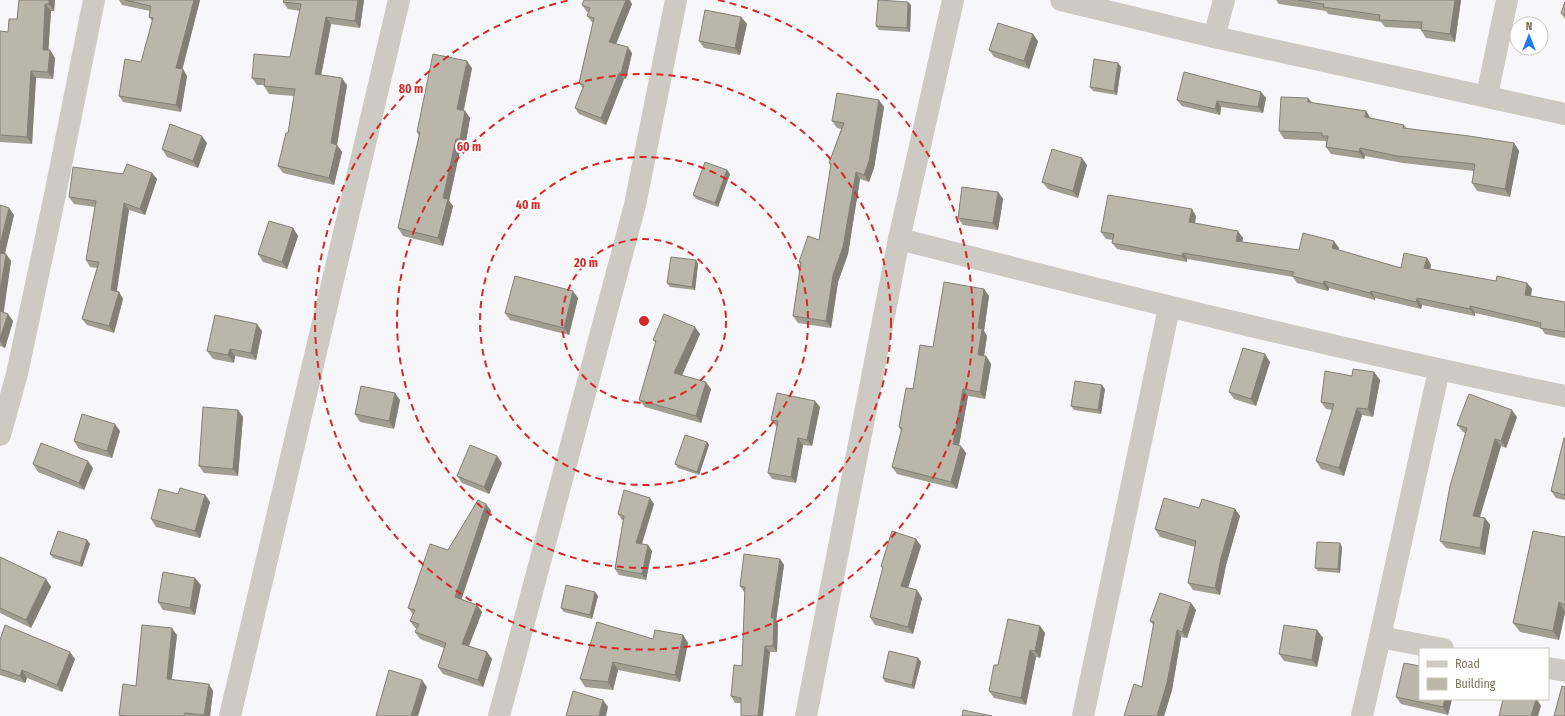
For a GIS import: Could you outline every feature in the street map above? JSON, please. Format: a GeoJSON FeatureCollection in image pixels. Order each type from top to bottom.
{"type":"FeatureCollection","features":[{"type":"Feature","properties":{"kind":"street"},"geometry":{"type":"LineString","coordinates":[[0,435],[19,366],[60,172],[94,0]]}},
{"type":"Feature","properties":{"kind":"street"},"geometry":{"type":"LineString","coordinates":[[230,716],[399,0]]}},
{"type":"Feature","properties":{"kind":"street"},"geometry":{"type":"LineString","coordinates":[[498,716],[635,205],[676,0]]}},
{"type":"Feature","properties":{"kind":"street"},"geometry":{"type":"LineString","coordinates":[[806,716],[899,239],[953,0]]}},
{"type":"Feature","properties":{"kind":"street"},"geometry":{"type":"LineString","coordinates":[[1061,0],[1214,37],[1487,95],[1565,114]]}},
{"type":"Feature","properties":{"kind":"street"},"geometry":{"type":"LineString","coordinates":[[1214,37],[1224,0]]}},
{"type":"Feature","properties":{"kind":"street"},"geometry":{"type":"LineString","coordinates":[[1487,95],[1507,0]]}},
{"type":"Feature","properties":{"kind":"street"},"geometry":{"type":"LineString","coordinates":[[899,239],[1169,308],[1439,370],[1565,396]]}},
{"type":"Feature","properties":{"kind":"street"},"geometry":{"type":"LineString","coordinates":[[1084,716],[1169,308]]}},
{"type":"Feature","properties":{"kind":"street"},"geometry":{"type":"LineString","coordinates":[[1362,716],[1439,370]]}},
{"type":"Feature","properties":{"kind":"street"},"geometry":{"type":"LineString","coordinates":[[1380,637],[1438,648]]}},
{"type":"Feature","properties":{"kind":"street"},"geometry":{"type":"LineString","coordinates":[[1549,668],[1565,671]]}},
{"type":"Feature","properties":{"kind":"building"},"geometry":{"type":"Polygon","coordinates":[[[19,0],[49,0],[49,4],[45,4],[43,50],[50,50],[48,72],[31,71],[27,137],[0,135],[0,31],[8,32],[9,19],[17,19],[19,0]]]}},
{"type":"Feature","properties":{"kind":"building"},"geometry":{"type":"Polygon","coordinates":[[[125,0],[194,0],[176,68],[183,69],[176,105],[119,96],[125,59],[141,62],[153,18],[149,17],[151,6],[125,0]]]}},
{"type":"Feature","properties":{"kind":"building"},"geometry":{"type":"Polygon","coordinates":[[[284,0],[358,0],[355,21],[326,17],[315,74],[342,78],[331,143],[337,145],[329,178],[278,166],[286,133],[288,133],[295,89],[264,86],[265,79],[252,78],[254,54],[290,57],[301,4],[283,2],[284,0]]]}},
{"type":"Feature","properties":{"kind":"building"},"geometry":{"type":"Polygon","coordinates":[[[584,0],[626,0],[609,42],[628,47],[621,73],[619,73],[601,118],[575,108],[584,85],[579,83],[594,18],[587,16],[590,8],[582,5],[584,0]]]}},
{"type":"Feature","properties":{"kind":"building"},"geometry":{"type":"Polygon","coordinates":[[[878,0],[908,2],[907,28],[876,26],[878,0]]]}},
{"type":"Feature","properties":{"kind":"building"},"geometry":{"type":"Polygon","coordinates":[[[1298,0],[1455,0],[1450,34],[1421,30],[1422,22],[1379,20],[1380,15],[1323,7],[1324,4],[1298,0]]]}},
{"type":"Feature","properties":{"kind":"building"},"geometry":{"type":"Polygon","coordinates":[[[1565,2],[1565,15],[1561,13],[1565,2]]]}},
{"type":"Feature","properties":{"kind":"building"},"geometry":{"type":"Polygon","coordinates":[[[705,10],[741,17],[735,48],[699,41],[705,10]]]}},
{"type":"Feature","properties":{"kind":"building"},"geometry":{"type":"Polygon","coordinates":[[[998,23],[1033,34],[1024,61],[989,50],[998,23]]]}},
{"type":"Feature","properties":{"kind":"building"},"geometry":{"type":"Polygon","coordinates":[[[433,54],[467,61],[457,109],[465,111],[460,139],[456,139],[443,198],[448,199],[438,238],[398,228],[420,132],[417,132],[433,54]]]}},
{"type":"Feature","properties":{"kind":"building"},"geometry":{"type":"Polygon","coordinates":[[[1094,59],[1118,63],[1114,91],[1090,87],[1094,59]]]}},
{"type":"Feature","properties":{"kind":"building"},"geometry":{"type":"Polygon","coordinates":[[[1184,72],[1261,92],[1258,107],[1217,101],[1215,109],[1177,100],[1184,72]]]}},
{"type":"Feature","properties":{"kind":"building"},"geometry":{"type":"Polygon","coordinates":[[[837,93],[879,100],[869,161],[864,175],[856,172],[843,247],[833,275],[826,321],[793,316],[801,262],[799,262],[808,236],[819,240],[831,164],[829,163],[844,123],[832,121],[837,93]]]}},
{"type":"Feature","properties":{"kind":"building"},"geometry":{"type":"Polygon","coordinates":[[[1281,97],[1308,98],[1308,102],[1366,111],[1365,117],[1404,125],[1403,128],[1514,143],[1505,189],[1472,183],[1475,164],[1397,156],[1360,148],[1359,152],[1326,147],[1328,136],[1322,136],[1322,133],[1279,131],[1281,97]]]}},
{"type":"Feature","properties":{"kind":"building"},"geometry":{"type":"Polygon","coordinates":[[[170,124],[202,136],[193,161],[162,149],[170,124]]]}},
{"type":"Feature","properties":{"kind":"building"},"geometry":{"type":"Polygon","coordinates":[[[1052,149],[1082,158],[1073,191],[1042,182],[1052,149]]]}},
{"type":"Feature","properties":{"kind":"building"},"geometry":{"type":"Polygon","coordinates":[[[705,162],[727,170],[715,203],[693,195],[705,162]]]}},
{"type":"Feature","properties":{"kind":"building"},"geometry":{"type":"Polygon","coordinates":[[[127,164],[152,173],[140,209],[124,203],[111,290],[119,292],[109,326],[82,319],[99,262],[86,260],[96,201],[69,197],[73,167],[123,174],[127,164]]]}},
{"type":"Feature","properties":{"kind":"building"},"geometry":{"type":"Polygon","coordinates":[[[962,187],[998,192],[993,223],[958,218],[962,187]]]}},
{"type":"Feature","properties":{"kind":"building"},"geometry":{"type":"Polygon","coordinates":[[[1108,195],[1192,209],[1189,222],[1238,231],[1236,241],[1299,250],[1303,233],[1334,241],[1332,248],[1401,268],[1404,253],[1427,258],[1424,268],[1496,281],[1497,276],[1527,283],[1525,295],[1565,302],[1565,332],[1540,328],[1541,323],[1470,306],[1470,309],[1417,298],[1416,302],[1371,291],[1370,293],[1324,281],[1323,284],[1292,276],[1294,272],[1183,253],[1182,256],[1112,243],[1114,234],[1101,232],[1108,195]]]}},
{"type":"Feature","properties":{"kind":"building"},"geometry":{"type":"Polygon","coordinates":[[[0,205],[9,208],[0,244],[0,205]]]}},
{"type":"Feature","properties":{"kind":"building"},"geometry":{"type":"Polygon","coordinates":[[[269,221],[293,228],[282,262],[258,254],[269,221]]]}},
{"type":"Feature","properties":{"kind":"building"},"geometry":{"type":"Polygon","coordinates":[[[0,253],[6,254],[0,292],[0,253]]]}},
{"type":"Feature","properties":{"kind":"building"},"geometry":{"type":"Polygon","coordinates":[[[671,257],[696,260],[692,287],[667,283],[671,257]]]}},
{"type":"Feature","properties":{"kind":"building"},"geometry":{"type":"Polygon","coordinates":[[[515,276],[573,291],[564,328],[505,313],[515,276]]]}},
{"type":"Feature","properties":{"kind":"building"},"geometry":{"type":"Polygon","coordinates":[[[944,282],[984,289],[978,328],[982,329],[978,355],[986,356],[980,392],[963,389],[953,444],[961,446],[951,482],[892,467],[902,428],[899,427],[906,388],[913,389],[920,345],[933,347],[944,282]]]}},
{"type":"Feature","properties":{"kind":"building"},"geometry":{"type":"Polygon","coordinates":[[[0,311],[8,314],[0,339],[0,311]]]}},
{"type":"Feature","properties":{"kind":"building"},"geometry":{"type":"Polygon","coordinates":[[[664,314],[695,327],[674,373],[706,382],[696,416],[639,400],[656,341],[653,340],[664,314]]]}},
{"type":"Feature","properties":{"kind":"building"},"geometry":{"type":"Polygon","coordinates":[[[215,315],[257,324],[251,353],[230,349],[228,355],[207,351],[215,315]]]}},
{"type":"Feature","properties":{"kind":"building"},"geometry":{"type":"Polygon","coordinates":[[[1243,348],[1265,354],[1251,399],[1229,392],[1243,348]]]}},
{"type":"Feature","properties":{"kind":"building"},"geometry":{"type":"Polygon","coordinates":[[[1353,369],[1374,372],[1368,409],[1357,408],[1339,468],[1316,461],[1334,404],[1321,402],[1325,371],[1352,376],[1353,369]]]}},
{"type":"Feature","properties":{"kind":"building"},"geometry":{"type":"Polygon","coordinates":[[[1075,381],[1102,385],[1098,410],[1071,406],[1075,381]]]}},
{"type":"Feature","properties":{"kind":"building"},"geometry":{"type":"Polygon","coordinates":[[[361,386],[395,393],[389,421],[355,414],[361,386]]]}},
{"type":"Feature","properties":{"kind":"building"},"geometry":{"type":"Polygon","coordinates":[[[777,393],[815,401],[807,440],[798,438],[791,477],[768,473],[778,421],[771,420],[777,393]]]}},
{"type":"Feature","properties":{"kind":"building"},"geometry":{"type":"Polygon","coordinates":[[[1469,394],[1512,410],[1501,441],[1495,439],[1473,516],[1485,518],[1480,548],[1440,541],[1450,486],[1467,428],[1457,425],[1469,394]]]}},
{"type":"Feature","properties":{"kind":"building"},"geometry":{"type":"Polygon","coordinates":[[[203,407],[238,410],[233,469],[199,466],[203,407]]]}},
{"type":"Feature","properties":{"kind":"building"},"geometry":{"type":"Polygon","coordinates":[[[82,414],[115,424],[107,451],[74,441],[82,414]]]}},
{"type":"Feature","properties":{"kind":"building"},"geometry":{"type":"Polygon","coordinates":[[[685,435],[707,442],[697,472],[675,464],[685,435]]]}},
{"type":"Feature","properties":{"kind":"building"},"geometry":{"type":"Polygon","coordinates":[[[1565,438],[1565,495],[1551,491],[1565,438]]]}},
{"type":"Feature","properties":{"kind":"building"},"geometry":{"type":"Polygon","coordinates":[[[41,443],[88,461],[79,483],[33,464],[41,443]]]}},
{"type":"Feature","properties":{"kind":"building"},"geometry":{"type":"Polygon","coordinates":[[[470,445],[497,456],[484,487],[457,476],[470,445]]]}},
{"type":"Feature","properties":{"kind":"building"},"geometry":{"type":"Polygon","coordinates":[[[180,488],[205,495],[195,531],[151,519],[159,489],[178,494],[180,488]]]}},
{"type":"Feature","properties":{"kind":"building"},"geometry":{"type":"Polygon","coordinates":[[[624,490],[650,498],[636,543],[648,545],[642,574],[615,569],[624,516],[618,514],[624,490]]]}},
{"type":"Feature","properties":{"kind":"building"},"geometry":{"type":"Polygon","coordinates":[[[1164,498],[1199,508],[1202,499],[1235,509],[1221,558],[1215,588],[1188,583],[1196,541],[1155,529],[1164,498]]]}},
{"type":"Feature","properties":{"kind":"building"},"geometry":{"type":"Polygon","coordinates":[[[478,500],[486,504],[455,597],[477,605],[462,644],[487,652],[478,680],[438,667],[446,643],[415,632],[419,624],[410,621],[415,610],[408,608],[430,544],[448,550],[478,500]]]}},
{"type":"Feature","properties":{"kind":"building"},"geometry":{"type":"Polygon","coordinates":[[[58,531],[87,540],[80,563],[50,554],[58,531]]]}},
{"type":"Feature","properties":{"kind":"building"},"geometry":{"type":"Polygon","coordinates":[[[892,531],[916,539],[901,586],[917,590],[908,627],[870,617],[883,567],[881,566],[892,531]]]}},
{"type":"Feature","properties":{"kind":"building"},"geometry":{"type":"Polygon","coordinates":[[[1533,531],[1565,537],[1565,605],[1559,602],[1553,631],[1513,623],[1533,531]]]}},
{"type":"Feature","properties":{"kind":"building"},"geometry":{"type":"Polygon","coordinates":[[[1317,542],[1340,543],[1338,569],[1315,568],[1317,542]]]}},
{"type":"Feature","properties":{"kind":"building"},"geometry":{"type":"Polygon","coordinates":[[[744,554],[780,559],[771,618],[774,618],[773,646],[765,646],[758,716],[741,716],[741,698],[731,696],[734,665],[742,666],[745,587],[740,586],[744,554]]]}},
{"type":"Feature","properties":{"kind":"building"},"geometry":{"type":"Polygon","coordinates":[[[0,557],[46,579],[26,620],[0,608],[0,557]]]}},
{"type":"Feature","properties":{"kind":"building"},"geometry":{"type":"Polygon","coordinates":[[[163,572],[195,578],[190,608],[158,602],[163,572]]]}},
{"type":"Feature","properties":{"kind":"building"},"geometry":{"type":"Polygon","coordinates":[[[566,585],[595,592],[590,615],[561,608],[566,585]]]}},
{"type":"Feature","properties":{"kind":"building"},"geometry":{"type":"Polygon","coordinates":[[[1160,593],[1191,603],[1182,632],[1177,630],[1167,683],[1157,716],[1124,716],[1134,684],[1142,687],[1154,622],[1150,621],[1160,593]]]}},
{"type":"Feature","properties":{"kind":"building"},"geometry":{"type":"Polygon","coordinates":[[[1008,619],[1040,626],[1035,651],[1030,650],[1021,698],[989,691],[994,665],[998,665],[1008,619]]]}},
{"type":"Feature","properties":{"kind":"building"},"geometry":{"type":"Polygon","coordinates":[[[597,622],[653,639],[655,630],[683,635],[675,675],[613,662],[608,682],[580,679],[597,622]]]}},
{"type":"Feature","properties":{"kind":"building"},"geometry":{"type":"Polygon","coordinates":[[[5,625],[70,652],[57,685],[22,670],[20,676],[0,669],[0,640],[5,625]]]}},
{"type":"Feature","properties":{"kind":"building"},"geometry":{"type":"Polygon","coordinates":[[[142,625],[172,628],[167,679],[209,684],[204,715],[185,713],[184,716],[119,715],[123,684],[136,686],[142,625]]]}},
{"type":"Feature","properties":{"kind":"building"},"geometry":{"type":"Polygon","coordinates":[[[1284,625],[1317,630],[1312,660],[1279,654],[1284,625]]]}},
{"type":"Feature","properties":{"kind":"building"},"geometry":{"type":"Polygon","coordinates":[[[889,651],[918,658],[912,685],[883,678],[889,651]]]}},
{"type":"Feature","properties":{"kind":"building"},"geometry":{"type":"Polygon","coordinates":[[[1404,663],[1419,666],[1419,700],[1445,700],[1443,707],[1396,697],[1404,663]]]}},
{"type":"Feature","properties":{"kind":"building"},"geometry":{"type":"Polygon","coordinates":[[[389,670],[422,680],[411,716],[376,716],[389,670]]]}},
{"type":"Feature","properties":{"kind":"building"},"geometry":{"type":"Polygon","coordinates":[[[1562,686],[1565,687],[1565,716],[1554,716],[1562,686]]]}},
{"type":"Feature","properties":{"kind":"building"},"geometry":{"type":"Polygon","coordinates":[[[573,691],[603,700],[599,716],[566,716],[573,691]]]}},
{"type":"Feature","properties":{"kind":"building"},"geometry":{"type":"Polygon","coordinates":[[[1503,700],[1536,700],[1531,716],[1499,716],[1503,700]]]}},
{"type":"Feature","properties":{"kind":"building"},"geometry":{"type":"Polygon","coordinates":[[[963,710],[992,716],[962,716],[963,710]]]}}]}
